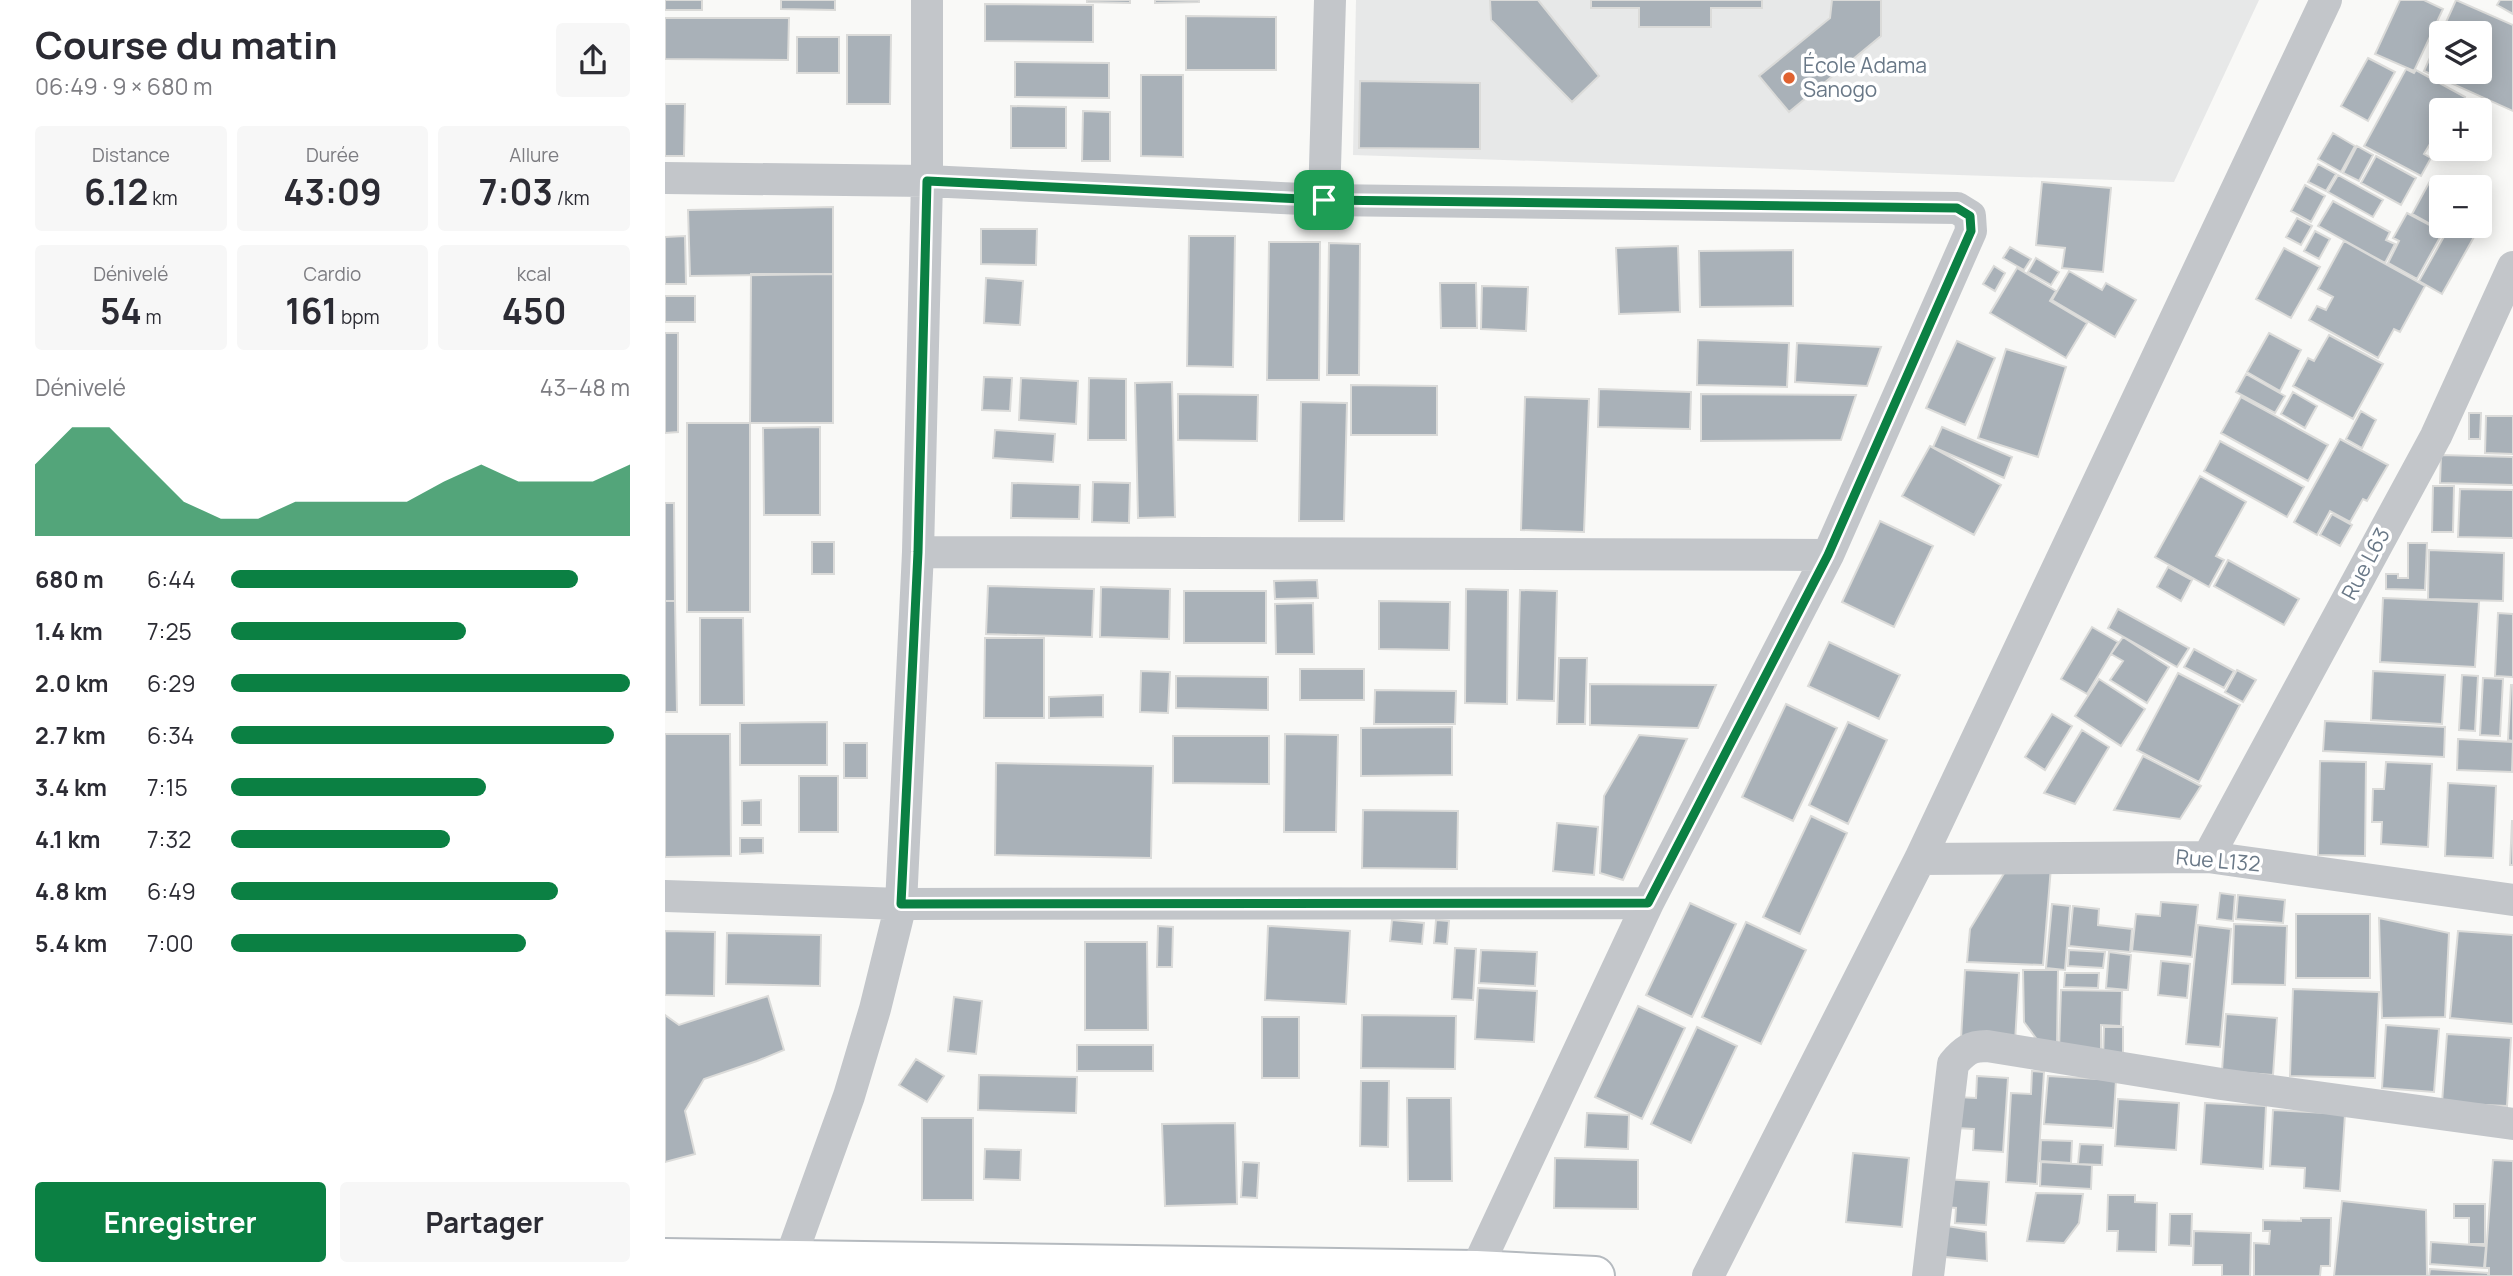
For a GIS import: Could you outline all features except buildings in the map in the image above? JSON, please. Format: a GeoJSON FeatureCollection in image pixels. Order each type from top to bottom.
{"type":"FeatureCollection","features":[{"type":"Feature","properties":{"kind":"street"},"geometry":{"type":"LineString","coordinates":[[787,1268],[849,1096],[875,1009],[901,904],[918,552],[927,181],[927,0]]}},
{"type":"Feature","properties":{"kind":"street"},"geometry":{"type":"LineString","coordinates":[[1324,200],[1330,0]]}},
{"type":"Feature","properties":{"kind":"street"},"geometry":{"type":"LineString","coordinates":[[1708,1276],[1920,859],[2326,0]]}},
{"type":"Feature","properties":{"kind":"street"},"geometry":{"type":"LineString","coordinates":[[665,178],[927,181],[1324,200],[1957,208],[1970,216],[1971,231],[1828,555],[1648,903],[1476,1270]]}},
{"type":"Feature","properties":{"kind":"street","name":"Rue L63"},"geometry":{"type":"LineString","coordinates":[[2208,857],[2436,436],[2513,267]]}},
{"type":"Feature","properties":{"kind":"street"},"geometry":{"type":"LineString","coordinates":[[918,552],[1828,555]]}},
{"type":"Feature","properties":{"kind":"street","name":"Rue L132"},"geometry":{"type":"LineString","coordinates":[[1920,859],[2208,857],[2513,900]]}},
{"type":"Feature","properties":{"kind":"street"},"geometry":{"type":"LineString","coordinates":[[665,895],[901,904],[1648,903]]}},
{"type":"Feature","properties":{"kind":"street"},"geometry":{"type":"LineString","coordinates":[[1928,1276],[1953,1065],[1963,1052],[1973,1046],[1987,1046],[2221,1084],[2513,1124]]}},
{"type":"Feature","properties":{"kind":"street"},"geometry":{"type":"LineString","coordinates":[[665,1258],[787,1268],[1476,1270],[1595,1276]]}},
{"type":"Feature","properties":{"kind":"shaded area","name":"École Adama Sanogo"},"geometry":{"type":"Polygon","coordinates":[[[1356,0],[2259,0],[2174,182],[1353,155],[1356,0]]]}},
{"type":"Feature","properties":{"kind":"place","name":"École Adama Sanogo"},"geometry":{"type":"Point","coordinates":[1789,78]}},
{"type":"Feature","properties":{"kind":"route"},"geometry":{"type":"LineString","coordinates":[[927,181],[1324,200],[1957,208],[1970,216],[1971,231],[1828,555],[1648,903],[901,904],[918,552],[927,181]]}}]}
